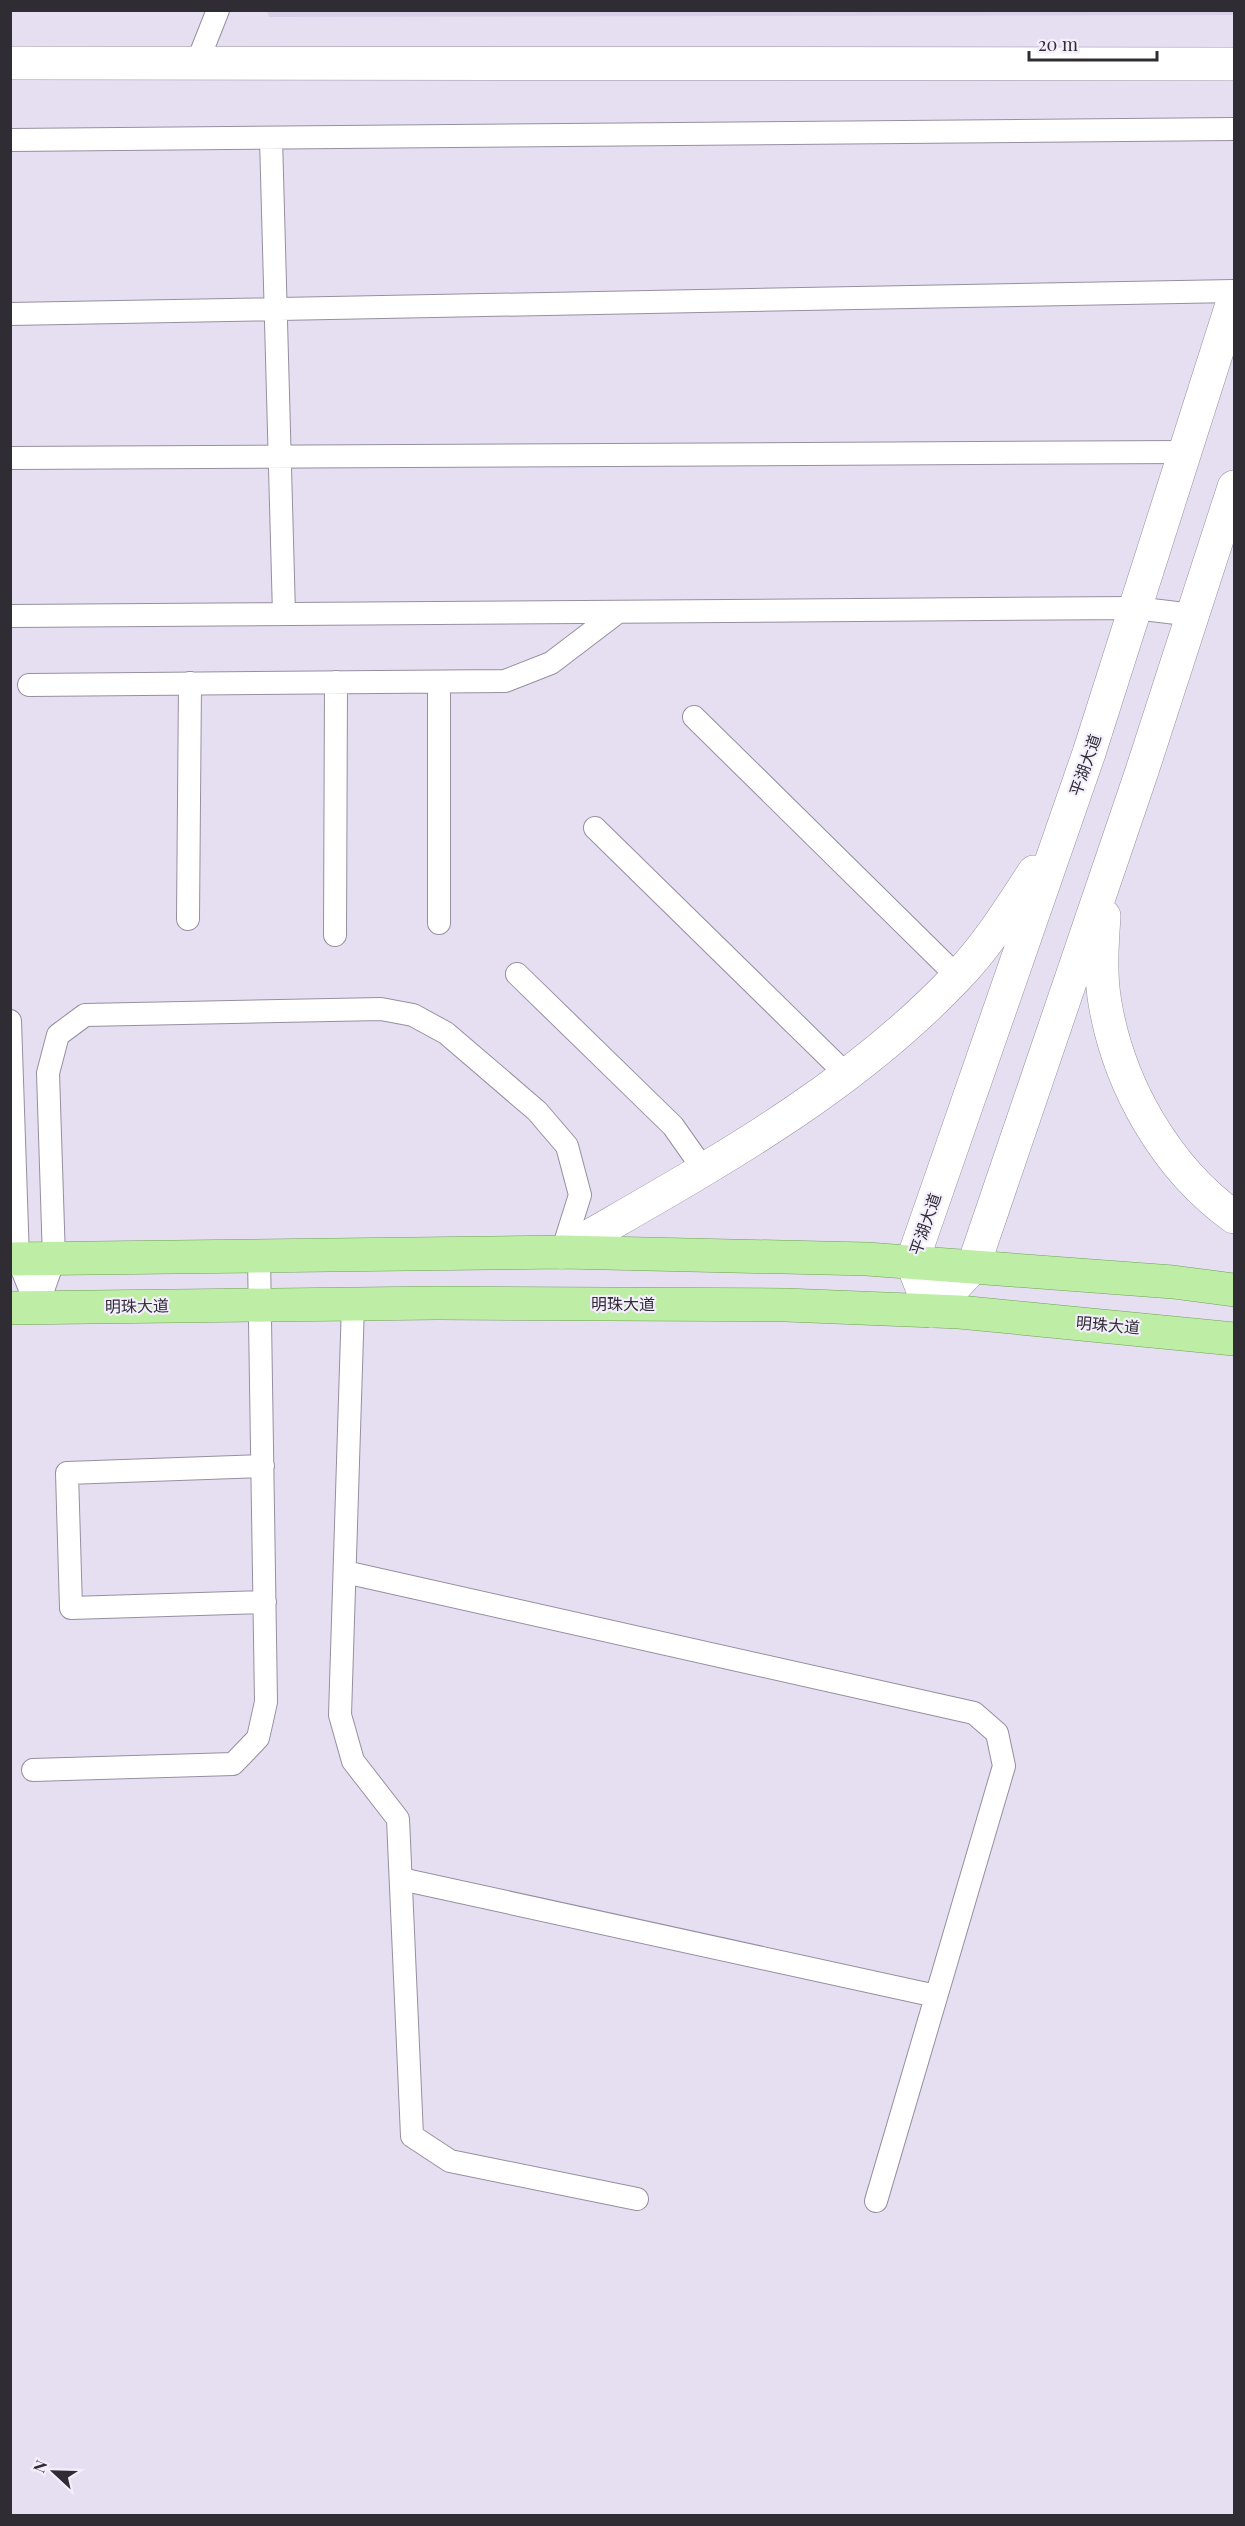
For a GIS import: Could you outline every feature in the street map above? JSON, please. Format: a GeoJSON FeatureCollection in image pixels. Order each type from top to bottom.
{"type":"FeatureCollection","features":[{"type":"Feature","properties":{"kind":"main road"},"geometry":{"type":"LineString","coordinates":[[10,63],[1234,64]]}},
{"type":"Feature","properties":{"kind":"main road","name":"平湖大道"},"geometry":{"type":"LineString","coordinates":[[931,1311],[912,1262],[1089,753],[1234,298]]}},
{"type":"Feature","properties":{"kind":"main road"},"geometry":{"type":"LineString","coordinates":[[931,1311],[974,1267],[1142,771],[1234,487]]}},
{"type":"Feature","properties":{"kind":"main road"},"geometry":{"type":"LineString","coordinates":[[562,1252],[704,1170],[814,1101],[912,1021],[957,976],[999,927],[1034,871],[1065,813],[1089,753]]}},
{"type":"Feature","properties":{"kind":"main road"},"geometry":{"type":"LineString","coordinates":[[1142,771],[1104,907],[1102,956],[1104,1001],[1114,1045],[1131,1086],[1152,1127],[1179,1166],[1213,1202],[1234,1216]]}},
{"type":"Feature","properties":{"kind":"main road"},"geometry":{"type":"LineString","coordinates":[[14,1259],[562,1252],[867,1259],[1173,1282],[1234,1290]]}},
{"type":"Feature","properties":{"kind":"main road","name":"明珠大道"},"geometry":{"type":"LineString","coordinates":[[24,1307],[353,1304],[763,1305],[931,1311],[1234,1339]]}},
{"type":"Feature","properties":{"kind":"lane"},"geometry":{"type":"LineString","coordinates":[[197,63],[218,10]]}},
{"type":"Feature","properties":{"kind":"lane"},"geometry":{"type":"LineString","coordinates":[[10,140],[1234,129]]}},
{"type":"Feature","properties":{"kind":"lane"},"geometry":{"type":"LineString","coordinates":[[271,138],[284,614]]}},
{"type":"Feature","properties":{"kind":"lane"},"geometry":{"type":"LineString","coordinates":[[10,314],[1234,291]]}},
{"type":"Feature","properties":{"kind":"lane"},"geometry":{"type":"LineString","coordinates":[[10,458],[1185,453]]}},
{"type":"Feature","properties":{"kind":"lane"},"geometry":{"type":"LineString","coordinates":[[10,616],[1135,608],[1193,615]]}},
{"type":"Feature","properties":{"kind":"lane"},"geometry":{"type":"LineString","coordinates":[[29,685],[506,681],[551,663],[618,612]]}},
{"type":"Feature","properties":{"kind":"lane"},"geometry":{"type":"LineString","coordinates":[[336,682],[336,935]]}},
{"type":"Feature","properties":{"kind":"lane"},"geometry":{"type":"LineString","coordinates":[[439,682],[439,923]]}},
{"type":"Feature","properties":{"kind":"lane"},"geometry":{"type":"LineString","coordinates":[[188,919],[190,683]]}},
{"type":"Feature","properties":{"kind":"lane"},"geometry":{"type":"LineString","coordinates":[[694,717],[957,976]]}},
{"type":"Feature","properties":{"kind":"lane"},"geometry":{"type":"LineString","coordinates":[[595,828],[847,1075]]}},
{"type":"Feature","properties":{"kind":"lane"},"geometry":{"type":"LineString","coordinates":[[517,974],[673,1126],[704,1170]]}},
{"type":"Feature","properties":{"kind":"lane"},"geometry":{"type":"LineString","coordinates":[[24,1307],[54,1258],[48,1073],[58,1035],[85,1016],[381,1009],[413,1015],[446,1033],[537,1111],[567,1146],[580,1195],[562,1252]]}},
{"type":"Feature","properties":{"kind":"lane"},"geometry":{"type":"LineString","coordinates":[[10,1021],[14,1259],[24,1307]]}},
{"type":"Feature","properties":{"kind":"lane"},"geometry":{"type":"LineString","coordinates":[[33,1770],[233,1764],[258,1737],[266,1702],[259,1256]]}},
{"type":"Feature","properties":{"kind":"lane"},"geometry":{"type":"LineString","coordinates":[[353,1304],[340,1715],[353,1761],[399,1820],[412,2136],[450,2161],[637,2199]]}},
{"type":"Feature","properties":{"kind":"lane"},"geometry":{"type":"LineString","coordinates":[[263,1466],[67,1473],[71,1608],[265,1602]]}},
{"type":"Feature","properties":{"kind":"lane"},"geometry":{"type":"LineString","coordinates":[[345,1572],[974,1713],[997,1733],[1004,1767],[876,2201]]}},
{"type":"Feature","properties":{"kind":"lane"},"geometry":{"type":"LineString","coordinates":[[401,1879],[936,1996]]}},
{"type":"Feature","properties":{"kind":"shaded area"},"geometry":{"type":"Polygon","coordinates":[[[1234,10],[1234,15],[269,17],[267,11],[1234,10]]]}}]}
